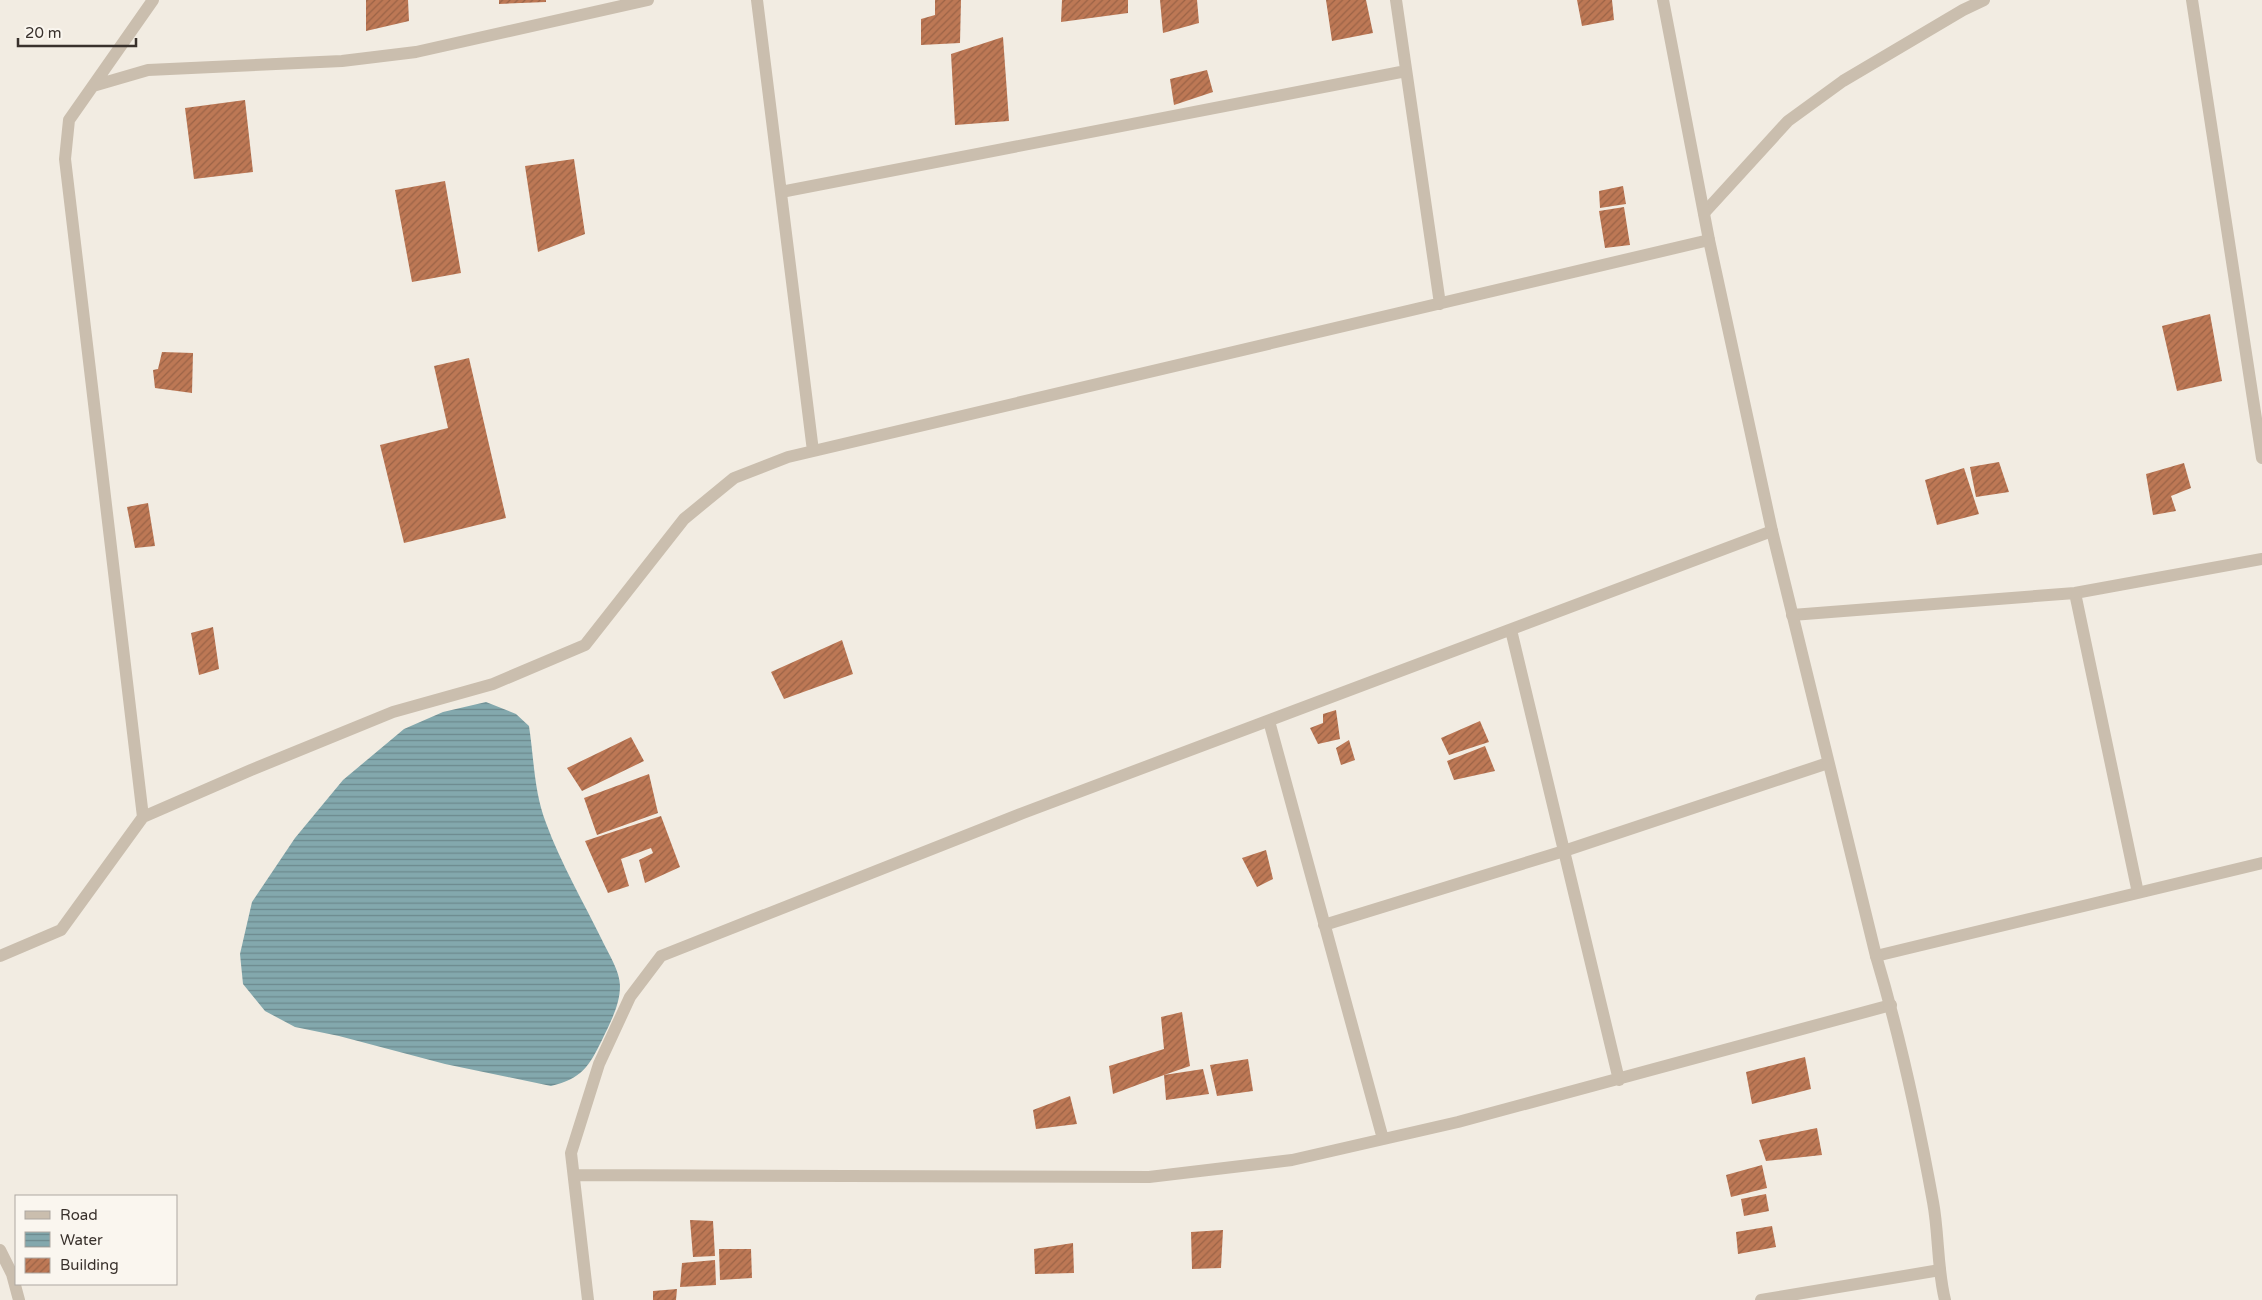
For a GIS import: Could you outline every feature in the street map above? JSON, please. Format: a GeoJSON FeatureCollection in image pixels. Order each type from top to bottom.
{"type":"FeatureCollection","features":[{"type":"Feature","properties":{"kind":"street"},"geometry":{"type":"LineString","coordinates":[[143,817],[65,159],[69,120],[153,0]]}},
{"type":"Feature","properties":{"kind":"street"},"geometry":{"type":"LineString","coordinates":[[93,86],[148,70],[342,61],[416,52],[648,0]]}},
{"type":"Feature","properties":{"kind":"street"},"geometry":{"type":"LineString","coordinates":[[758,0],[813,451]]}},
{"type":"Feature","properties":{"kind":"street"},"geometry":{"type":"LineString","coordinates":[[1396,0],[1440,304]]}},
{"type":"Feature","properties":{"kind":"street"},"geometry":{"type":"LineString","coordinates":[[1663,0],[1704,213],[1772,531],[1876,956],[1891,1005],[1933,1204],[1945,1300]]}},
{"type":"Feature","properties":{"kind":"street"},"geometry":{"type":"LineString","coordinates":[[1704,213],[1788,121],[1843,81],[1963,10],[1984,0]]}},
{"type":"Feature","properties":{"kind":"street"},"geometry":{"type":"LineString","coordinates":[[2192,0],[2262,458]]}},
{"type":"Feature","properties":{"kind":"street"},"geometry":{"type":"LineString","coordinates":[[781,192],[1406,71]]}},
{"type":"Feature","properties":{"kind":"street"},"geometry":{"type":"LineString","coordinates":[[0,956],[61,930],[143,817],[251,770],[393,712],[493,684],[585,645],[684,519],[734,478],[788,457],[1710,240]]}},
{"type":"Feature","properties":{"kind":"street"},"geometry":{"type":"LineString","coordinates":[[588,1300],[571,1153],[599,1064],[630,997],[661,956],[1023,813],[1772,531]]}},
{"type":"Feature","properties":{"kind":"street"},"geometry":{"type":"LineString","coordinates":[[1792,614],[2075,593],[2262,559]]}},
{"type":"Feature","properties":{"kind":"street"},"geometry":{"type":"LineString","coordinates":[[2075,593],[2138,893]]}},
{"type":"Feature","properties":{"kind":"street"},"geometry":{"type":"LineString","coordinates":[[1510,630],[1619,1080]]}},
{"type":"Feature","properties":{"kind":"street"},"geometry":{"type":"LineString","coordinates":[[1269,721],[1383,1139]]}},
{"type":"Feature","properties":{"kind":"street"},"geometry":{"type":"LineString","coordinates":[[1324,925],[1564,851],[1828,763]]}},
{"type":"Feature","properties":{"kind":"street"},"geometry":{"type":"LineString","coordinates":[[1876,956],[2262,863]]}},
{"type":"Feature","properties":{"kind":"street"},"geometry":{"type":"LineString","coordinates":[[574,1175],[1149,1177],[1292,1160],[1458,1122],[1891,1005]]}},
{"type":"Feature","properties":{"kind":"street"},"geometry":{"type":"LineString","coordinates":[[0,1250],[12,1274],[19,1300]]}},
{"type":"Feature","properties":{"kind":"street"},"geometry":{"type":"LineString","coordinates":[[1761,1300],[1940,1270]]}},
{"type":"Feature","properties":{"kind":"water"},"geometry":{"type":"Polygon","coordinates":[[[486,702],[516,714],[529,726],[537,787],[546,823],[565,868],[618,974],[620,993],[616,1007],[588,1065],[570,1079],[551,1086],[445,1064],[339,1036],[295,1027],[265,1011],[243,984],[240,954],[252,902],[295,838],[343,780],[404,729],[443,712],[486,702]]]}},
{"type":"Feature","properties":{"kind":"building"},"geometry":{"type":"Polygon","coordinates":[[[366,0],[408,0],[409,21],[366,31],[366,0]]]}},
{"type":"Feature","properties":{"kind":"building"},"geometry":{"type":"Polygon","coordinates":[[[499,0],[546,0],[546,2],[499,4],[499,0]]]}},
{"type":"Feature","properties":{"kind":"building"},"geometry":{"type":"Polygon","coordinates":[[[935,0],[961,0],[960,43],[921,45],[921,19],[935,15],[935,0]]]}},
{"type":"Feature","properties":{"kind":"building"},"geometry":{"type":"Polygon","coordinates":[[[1062,0],[1128,0],[1128,13],[1061,22],[1062,0]]]}},
{"type":"Feature","properties":{"kind":"building"},"geometry":{"type":"Polygon","coordinates":[[[1160,0],[1197,0],[1199,23],[1163,33],[1160,0]]]}},
{"type":"Feature","properties":{"kind":"building"},"geometry":{"type":"Polygon","coordinates":[[[1326,0],[1366,0],[1373,33],[1332,41],[1326,0]]]}},
{"type":"Feature","properties":{"kind":"building"},"geometry":{"type":"Polygon","coordinates":[[[1577,0],[1612,0],[1614,20],[1582,26],[1577,0]]]}},
{"type":"Feature","properties":{"kind":"building"},"geometry":{"type":"Polygon","coordinates":[[[1003,37],[1009,121],[955,125],[951,54],[1003,37]]]}},
{"type":"Feature","properties":{"kind":"building"},"geometry":{"type":"Polygon","coordinates":[[[1207,70],[1213,92],[1174,105],[1170,79],[1207,70]]]}},
{"type":"Feature","properties":{"kind":"building"},"geometry":{"type":"Polygon","coordinates":[[[245,100],[253,172],[194,179],[185,108],[245,100]]]}},
{"type":"Feature","properties":{"kind":"building"},"geometry":{"type":"Polygon","coordinates":[[[574,159],[585,234],[538,252],[525,166],[574,159]]]}},
{"type":"Feature","properties":{"kind":"building"},"geometry":{"type":"Polygon","coordinates":[[[445,181],[461,273],[412,282],[395,190],[445,181]]]}},
{"type":"Feature","properties":{"kind":"building"},"geometry":{"type":"Polygon","coordinates":[[[1623,186],[1626,204],[1600,208],[1599,191],[1623,186]]]}},
{"type":"Feature","properties":{"kind":"building"},"geometry":{"type":"Polygon","coordinates":[[[1624,207],[1630,245],[1605,248],[1599,211],[1624,207]]]}},
{"type":"Feature","properties":{"kind":"building"},"geometry":{"type":"Polygon","coordinates":[[[2210,314],[2222,381],[2177,391],[2162,326],[2210,314]]]}},
{"type":"Feature","properties":{"kind":"building"},"geometry":{"type":"Polygon","coordinates":[[[162,352],[193,353],[192,393],[155,388],[153,370],[158,369],[162,352]]]}},
{"type":"Feature","properties":{"kind":"building"},"geometry":{"type":"Polygon","coordinates":[[[469,358],[506,518],[404,543],[380,445],[448,428],[434,366],[469,358]]]}},
{"type":"Feature","properties":{"kind":"building"},"geometry":{"type":"Polygon","coordinates":[[[1999,462],[2009,492],[1976,497],[1970,467],[1999,462]]]}},
{"type":"Feature","properties":{"kind":"building"},"geometry":{"type":"Polygon","coordinates":[[[2184,463],[2191,488],[2171,496],[2176,511],[2153,515],[2146,474],[2184,463]]]}},
{"type":"Feature","properties":{"kind":"building"},"geometry":{"type":"Polygon","coordinates":[[[1964,468],[1979,514],[1937,525],[1925,480],[1964,468]]]}},
{"type":"Feature","properties":{"kind":"building"},"geometry":{"type":"Polygon","coordinates":[[[148,503],[155,546],[135,548],[127,507],[148,503]]]}},
{"type":"Feature","properties":{"kind":"building"},"geometry":{"type":"Polygon","coordinates":[[[213,627],[219,669],[199,675],[191,633],[213,627]]]}},
{"type":"Feature","properties":{"kind":"building"},"geometry":{"type":"Polygon","coordinates":[[[842,640],[853,674],[784,699],[771,672],[842,640]]]}},
{"type":"Feature","properties":{"kind":"building"},"geometry":{"type":"Polygon","coordinates":[[[1336,710],[1340,739],[1318,744],[1310,728],[1323,723],[1323,714],[1336,710]]]}},
{"type":"Feature","properties":{"kind":"building"},"geometry":{"type":"Polygon","coordinates":[[[1480,721],[1489,742],[1449,755],[1441,738],[1480,721]]]}},
{"type":"Feature","properties":{"kind":"building"},"geometry":{"type":"Polygon","coordinates":[[[631,737],[644,761],[582,791],[567,768],[631,737]]]}},
{"type":"Feature","properties":{"kind":"building"},"geometry":{"type":"Polygon","coordinates":[[[1349,740],[1355,760],[1341,765],[1336,748],[1349,740]]]}},
{"type":"Feature","properties":{"kind":"building"},"geometry":{"type":"Polygon","coordinates":[[[1485,746],[1495,771],[1454,780],[1447,761],[1485,746]]]}},
{"type":"Feature","properties":{"kind":"building"},"geometry":{"type":"Polygon","coordinates":[[[649,774],[658,813],[597,835],[584,798],[649,774]]]}},
{"type":"Feature","properties":{"kind":"building"},"geometry":{"type":"Polygon","coordinates":[[[661,816],[680,867],[645,883],[639,860],[653,853],[651,848],[621,859],[629,886],[608,893],[585,841],[661,816]]]}},
{"type":"Feature","properties":{"kind":"building"},"geometry":{"type":"Polygon","coordinates":[[[1266,850],[1273,879],[1257,887],[1242,858],[1266,850]]]}},
{"type":"Feature","properties":{"kind":"building"},"geometry":{"type":"Polygon","coordinates":[[[1182,1012],[1190,1066],[1113,1094],[1109,1066],[1164,1049],[1161,1017],[1182,1012]]]}},
{"type":"Feature","properties":{"kind":"building"},"geometry":{"type":"Polygon","coordinates":[[[1805,1057],[1811,1089],[1752,1104],[1746,1072],[1805,1057]]]}},
{"type":"Feature","properties":{"kind":"building"},"geometry":{"type":"Polygon","coordinates":[[[1248,1059],[1253,1091],[1217,1096],[1210,1065],[1248,1059]]]}},
{"type":"Feature","properties":{"kind":"building"},"geometry":{"type":"Polygon","coordinates":[[[1203,1069],[1209,1094],[1166,1100],[1164,1075],[1203,1069]]]}},
{"type":"Feature","properties":{"kind":"building"},"geometry":{"type":"Polygon","coordinates":[[[1070,1096],[1077,1124],[1036,1129],[1033,1110],[1070,1096]]]}},
{"type":"Feature","properties":{"kind":"building"},"geometry":{"type":"Polygon","coordinates":[[[1817,1128],[1822,1155],[1766,1161],[1759,1140],[1817,1128]]]}},
{"type":"Feature","properties":{"kind":"building"},"geometry":{"type":"Polygon","coordinates":[[[1762,1165],[1767,1188],[1731,1197],[1726,1175],[1762,1165]]]}},
{"type":"Feature","properties":{"kind":"building"},"geometry":{"type":"Polygon","coordinates":[[[1766,1194],[1769,1211],[1744,1216],[1741,1199],[1766,1194]]]}},
{"type":"Feature","properties":{"kind":"building"},"geometry":{"type":"Polygon","coordinates":[[[690,1220],[713,1221],[715,1256],[693,1257],[690,1220]]]}},
{"type":"Feature","properties":{"kind":"building"},"geometry":{"type":"Polygon","coordinates":[[[1772,1226],[1776,1247],[1738,1254],[1736,1232],[1772,1226]]]}},
{"type":"Feature","properties":{"kind":"building"},"geometry":{"type":"Polygon","coordinates":[[[1223,1230],[1221,1268],[1192,1269],[1191,1232],[1223,1230]]]}},
{"type":"Feature","properties":{"kind":"building"},"geometry":{"type":"Polygon","coordinates":[[[1073,1243],[1074,1273],[1035,1274],[1034,1249],[1073,1243]]]}},
{"type":"Feature","properties":{"kind":"building"},"geometry":{"type":"Polygon","coordinates":[[[719,1249],[751,1249],[752,1278],[720,1280],[719,1249]]]}},
{"type":"Feature","properties":{"kind":"building"},"geometry":{"type":"Polygon","coordinates":[[[715,1260],[716,1285],[680,1287],[682,1263],[715,1260]]]}},
{"type":"Feature","properties":{"kind":"building"},"geometry":{"type":"Polygon","coordinates":[[[677,1289],[676,1300],[653,1300],[653,1291],[677,1289]]]}}]}
